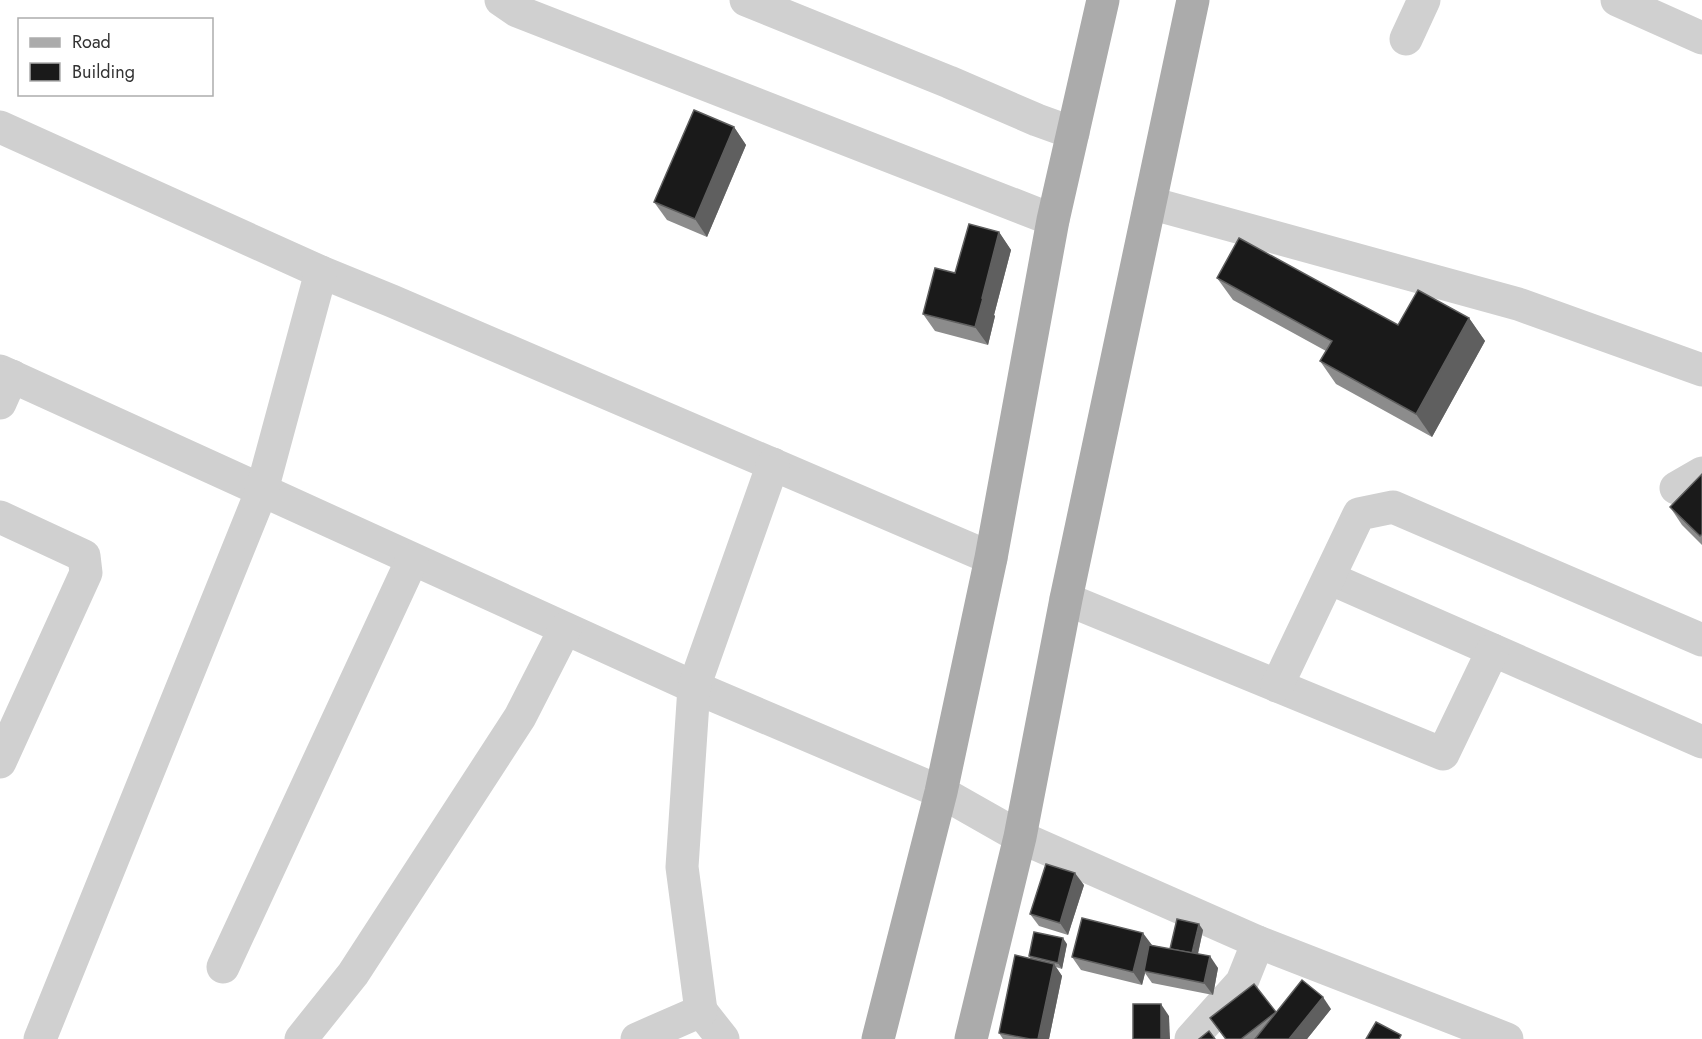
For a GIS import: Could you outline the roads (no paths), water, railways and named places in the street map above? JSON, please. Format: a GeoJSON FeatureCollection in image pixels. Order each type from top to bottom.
{"type":"FeatureCollection","features":[{"type":"Feature","properties":{"kind":"main road"},"geometry":{"type":"LineString","coordinates":[[878,1039],[941,792],[991,558],[1053,220],[1103,0]]}},
{"type":"Feature","properties":{"kind":"main road"},"geometry":{"type":"LineString","coordinates":[[971,1039],[1020,837],[1066,598],[1193,0]]}},
{"type":"Feature","properties":{"kind":"street"},"geometry":{"type":"LineString","coordinates":[[501,0],[518,11],[1053,220]]}},
{"type":"Feature","properties":{"kind":"street"},"geometry":{"type":"LineString","coordinates":[[746,0],[1073,133]]}},
{"type":"Feature","properties":{"kind":"street"},"geometry":{"type":"LineString","coordinates":[[1406,39],[1424,0]]}},
{"type":"Feature","properties":{"kind":"street"},"geometry":{"type":"LineString","coordinates":[[1617,0],[1702,38]]}},
{"type":"Feature","properties":{"kind":"street"},"geometry":{"type":"LineString","coordinates":[[0,127],[321,272],[991,558]]}},
{"type":"Feature","properties":{"kind":"street"},"geometry":{"type":"LineString","coordinates":[[1150,203],[1518,304],[1702,370]]}},
{"type":"Feature","properties":{"kind":"street"},"geometry":{"type":"LineString","coordinates":[[40,1039],[262,490],[321,272]]}},
{"type":"Feature","properties":{"kind":"street"},"geometry":{"type":"LineString","coordinates":[[4,383],[262,490],[694,687],[941,792],[1020,837],[1258,942],[1507,1039]]}},
{"type":"Feature","properties":{"kind":"street"},"geometry":{"type":"LineString","coordinates":[[723,1039],[701,1011],[682,867],[694,687],[773,464]]}},
{"type":"Feature","properties":{"kind":"street"},"geometry":{"type":"LineString","coordinates":[[1277,686],[1359,514],[1393,507],[1702,640]]}},
{"type":"Feature","properties":{"kind":"street"},"geometry":{"type":"LineString","coordinates":[[0,517],[84,556],[86,573],[0,762]]}},
{"type":"Feature","properties":{"kind":"street"},"geometry":{"type":"LineString","coordinates":[[223,967],[412,560]]}},
{"type":"Feature","properties":{"kind":"street"},"geometry":{"type":"LineString","coordinates":[[1329,578],[1702,742]]}},
{"type":"Feature","properties":{"kind":"street"},"geometry":{"type":"LineString","coordinates":[[1066,598],[1443,754],[1493,650]]}},
{"type":"Feature","properties":{"kind":"street"},"geometry":{"type":"LineString","coordinates":[[301,1039],[353,974],[520,717],[565,629]]}},
{"type":"Feature","properties":{"kind":"street"},"geometry":{"type":"LineString","coordinates":[[1191,1039],[1242,982],[1258,942]]}},
{"type":"Feature","properties":{"kind":"street"},"geometry":{"type":"LineString","coordinates":[[637,1039],[701,1011]]}}]}
